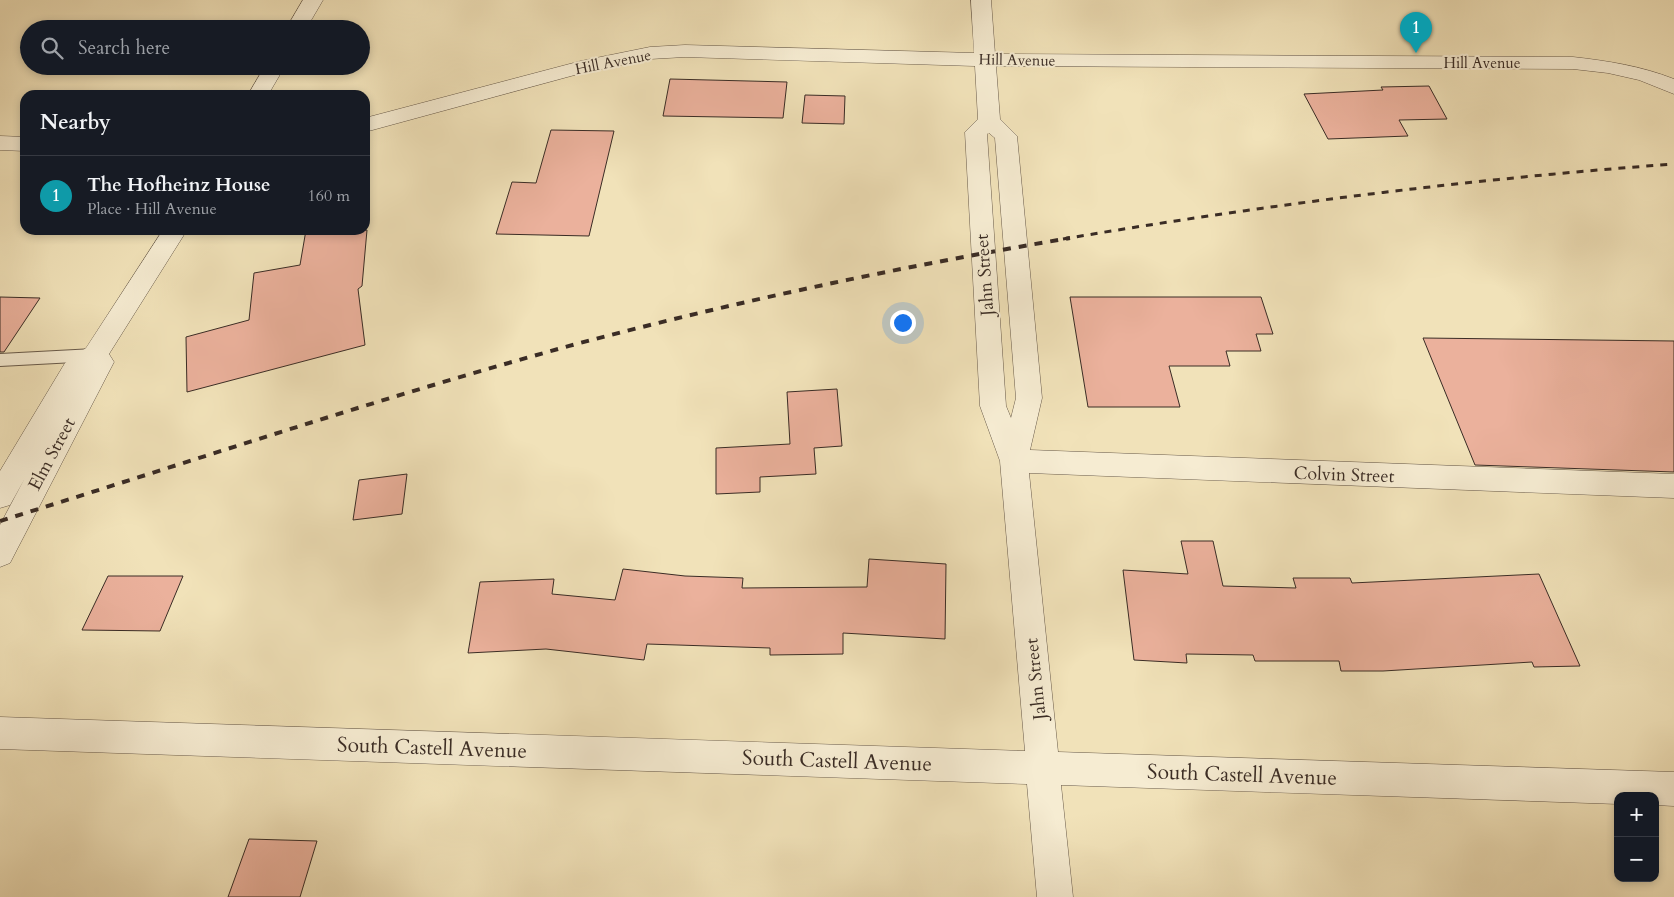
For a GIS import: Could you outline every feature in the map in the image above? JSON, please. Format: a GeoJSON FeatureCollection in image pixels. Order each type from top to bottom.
{"type":"FeatureCollection","features":[{"type":"Feature","properties":{"kind":"street"},"geometry":{"type":"LineString","coordinates":[[301,20],[313,0]]}},
{"type":"Feature","properties":{"kind":"street"},"geometry":{"type":"LineString","coordinates":[[981,0],[989,120]]}},
{"type":"Feature","properties":{"kind":"street","name":"Hill Avenue"},"geometry":{"type":"LineString","coordinates":[[370,124],[581,67],[650,53],[685,51],[986,60],[1573,63],[1608,67],[1645,75],[1674,87]]}},
{"type":"Feature","properties":{"kind":"street"},"geometry":{"type":"LineString","coordinates":[[261,90],[270,75]]}},
{"type":"Feature","properties":{"kind":"street","name":"Jahn Street"},"geometry":{"type":"LineString","coordinates":[[1014,461],[1029,398],[1006,136],[989,120],[976,132],[993,406],[1014,461],[1055,897]]}},
{"type":"Feature","properties":{"kind":"street"},"geometry":{"type":"LineString","coordinates":[[0,143],[20,144]]}},
{"type":"Feature","properties":{"kind":"street","name":"Elm Street"},"geometry":{"type":"LineString","coordinates":[[0,496],[74,370],[95,355],[172,235]]}},
{"type":"Feature","properties":{"kind":"street","name":"Elm Street"},"geometry":{"type":"LineString","coordinates":[[0,554],[101,362],[95,355]]}},
{"type":"Feature","properties":{"kind":"street","name":"Colvin Street"},"geometry":{"type":"LineString","coordinates":[[1014,461],[1674,486]]}},
{"type":"Feature","properties":{"kind":"street","name":"South Castell Avenue"},"geometry":{"type":"LineString","coordinates":[[0,733],[1674,789]]}},
{"type":"Feature","properties":{"kind":"lane"},"geometry":{"type":"LineString","coordinates":[[0,360],[95,355]]}},
{"type":"Feature","properties":{"kind":"building"},"geometry":{"type":"Polygon","coordinates":[[[670,79],[787,82],[783,118],[663,116],[670,79]]]}},
{"type":"Feature","properties":{"kind":"building"},"geometry":{"type":"Polygon","coordinates":[[[1429,86],[1447,119],[1399,120],[1408,136],[1328,139],[1304,94],[1383,90],[1381,87],[1429,86]]]}},
{"type":"Feature","properties":{"kind":"building"},"geometry":{"type":"Polygon","coordinates":[[[805,95],[845,96],[844,124],[802,123],[805,95]]]}},
{"type":"Feature","properties":{"kind":"building"},"geometry":{"type":"Polygon","coordinates":[[[551,130],[614,131],[589,236],[496,234],[512,182],[536,183],[551,130]]]}},
{"type":"Feature","properties":{"kind":"building"},"geometry":{"type":"Polygon","coordinates":[[[305,235],[367,235],[362,286],[358,289],[365,345],[187,392],[186,337],[249,320],[254,273],[300,265],[305,235]]]}},
{"type":"Feature","properties":{"kind":"building"},"geometry":{"type":"Polygon","coordinates":[[[0,297],[40,298],[4,352],[0,352],[0,297]]]}},
{"type":"Feature","properties":{"kind":"building"},"geometry":{"type":"Polygon","coordinates":[[[1070,297],[1261,297],[1273,334],[1256,334],[1261,351],[1226,351],[1230,366],[1169,366],[1180,407],[1088,407],[1070,297]]]}},
{"type":"Feature","properties":{"kind":"building"},"geometry":{"type":"Polygon","coordinates":[[[1423,338],[1674,341],[1674,472],[1475,465],[1423,338]]]}},
{"type":"Feature","properties":{"kind":"building"},"geometry":{"type":"Polygon","coordinates":[[[837,389],[842,446],[814,448],[816,474],[760,477],[760,492],[716,494],[716,448],[790,444],[787,392],[837,389]]]}},
{"type":"Feature","properties":{"kind":"building"},"geometry":{"type":"Polygon","coordinates":[[[407,474],[402,514],[353,520],[359,480],[407,474]]]}},
{"type":"Feature","properties":{"kind":"building"},"geometry":{"type":"Polygon","coordinates":[[[1181,541],[1213,541],[1223,586],[1296,588],[1293,578],[1350,578],[1352,583],[1539,574],[1580,666],[1534,667],[1532,662],[1383,671],[1341,671],[1339,661],[1255,661],[1253,655],[1186,654],[1187,663],[1134,660],[1123,570],[1188,574],[1181,541]]]}},
{"type":"Feature","properties":{"kind":"building"},"geometry":{"type":"Polygon","coordinates":[[[869,559],[946,564],[945,639],[843,633],[843,654],[770,655],[770,648],[647,644],[644,660],[546,649],[468,653],[480,582],[554,579],[552,594],[615,600],[623,569],[685,576],[743,578],[742,588],[867,587],[869,559]]]}},
{"type":"Feature","properties":{"kind":"building"},"geometry":{"type":"Polygon","coordinates":[[[108,576],[183,576],[160,631],[82,630],[108,576]]]}},
{"type":"Feature","properties":{"kind":"building"},"geometry":{"type":"Polygon","coordinates":[[[249,839],[317,841],[300,897],[228,897],[249,839]]]}},
{"type":"Feature","properties":{"kind":"railway"},"geometry":{"type":"LineString","coordinates":[[1063,239],[1367,194],[1520,177],[1674,164]]}},
{"type":"Feature","properties":{"kind":"railway"},"geometry":{"type":"LineString","coordinates":[[0,521],[362,407],[580,343],[702,312],[824,285],[1070,238]]}},
{"type":"Feature","properties":{"kind":"place","name":"The Hofheinz House"},"geometry":{"type":"Point","coordinates":[1416,53]}}]}
